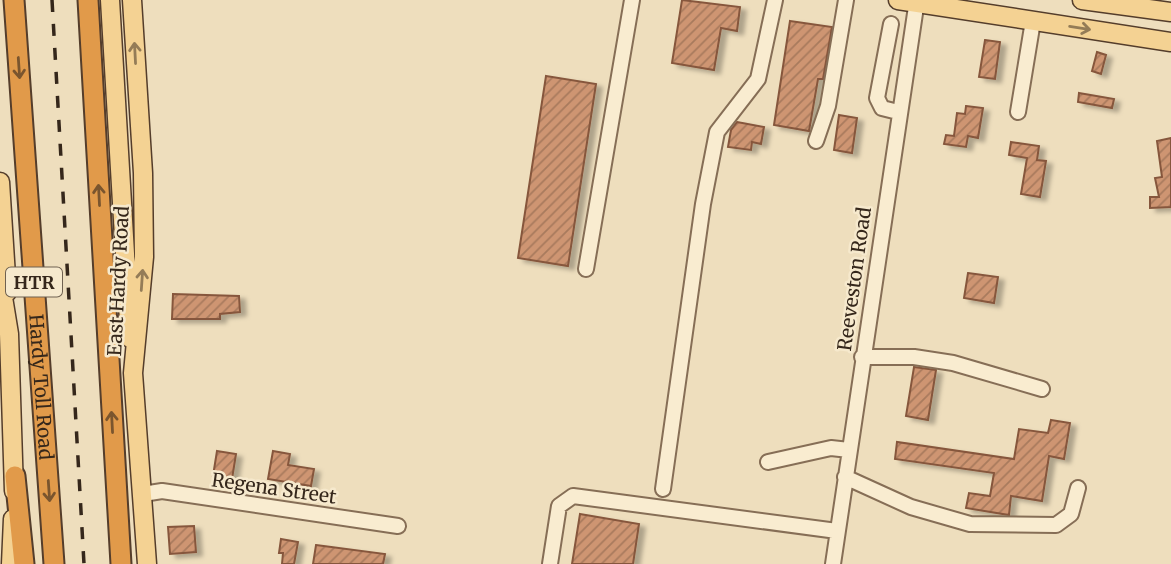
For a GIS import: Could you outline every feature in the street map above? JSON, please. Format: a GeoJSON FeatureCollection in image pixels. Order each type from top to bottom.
{"type":"FeatureCollection","features":[{"type":"Feature","properties":{"kind":"highway","name":"Hardy Toll Road"},"geometry":{"type":"LineString","coordinates":[[15,0],[54,564]]}},
{"type":"Feature","properties":{"kind":"highway"},"geometry":{"type":"LineString","coordinates":[[88,0],[121,564]]}},
{"type":"Feature","properties":{"kind":"highway"},"geometry":{"type":"LineString","coordinates":[[15,476],[24,564]]}},
{"type":"Feature","properties":{"kind":"main road","name":"East Hardy Road"},"geometry":{"type":"LineString","coordinates":[[132,0],[143,173],[144,257],[133,373],[147,564]]}},
{"type":"Feature","properties":{"kind":"main road"},"geometry":{"type":"LineString","coordinates":[[910,1],[1164,41],[1166,8],[1082,0]]}},
{"type":"Feature","properties":{"kind":"main road"},"geometry":{"type":"LineString","coordinates":[[111,4],[120,210],[133,373]]}},
{"type":"Feature","properties":{"kind":"main road"},"geometry":{"type":"LineString","coordinates":[[0,183],[15,476],[11,564]]}},
{"type":"Feature","properties":{"kind":"main road"},"geometry":{"type":"LineString","coordinates":[[0,279],[9,334]]}},
{"type":"Feature","properties":{"kind":"street"},"geometry":{"type":"LineString","coordinates":[[586,269],[632,0]]}},
{"type":"Feature","properties":{"kind":"street"},"geometry":{"type":"LineString","coordinates":[[663,489],[703,204],[717,132],[758,79],[775,0]]}},
{"type":"Feature","properties":{"kind":"street"},"geometry":{"type":"LineString","coordinates":[[816,141],[828,106],[846,0]]}},
{"type":"Feature","properties":{"kind":"street","name":"Reeveston Road"},"geometry":{"type":"LineString","coordinates":[[832,564],[898,112],[910,1]]}},
{"type":"Feature","properties":{"kind":"street"},"geometry":{"type":"LineString","coordinates":[[1017,112],[1033,21]]}},
{"type":"Feature","properties":{"kind":"street"},"geometry":{"type":"LineString","coordinates":[[891,24],[877,97],[882,108],[898,112]]}},
{"type":"Feature","properties":{"kind":"street"},"geometry":{"type":"LineString","coordinates":[[862,357],[914,357],[953,363],[1042,389]]}},
{"type":"Feature","properties":{"kind":"street"},"geometry":{"type":"LineString","coordinates":[[768,462],[831,448],[849,450]]}},
{"type":"Feature","properties":{"kind":"street"},"geometry":{"type":"LineString","coordinates":[[845,477],[911,507],[970,524],[1056,525],[1071,514],[1078,488]]}},
{"type":"Feature","properties":{"kind":"street","name":"Regena Street"},"geometry":{"type":"LineString","coordinates":[[143,494],[162,491],[398,526]]}},
{"type":"Feature","properties":{"kind":"street"},"geometry":{"type":"LineString","coordinates":[[550,564],[559,506],[573,496],[837,531]]}},
{"type":"Feature","properties":{"kind":"building"},"geometry":{"type":"Polygon","coordinates":[[[682,0],[740,7],[737,31],[721,28],[714,70],[672,63],[682,0]]]}},
{"type":"Feature","properties":{"kind":"building"},"geometry":{"type":"Polygon","coordinates":[[[790,21],[832,27],[823,79],[818,79],[809,131],[774,125],[790,21]]]}},
{"type":"Feature","properties":{"kind":"building"},"geometry":{"type":"Polygon","coordinates":[[[985,40],[1000,42],[995,79],[979,77],[985,40]]]}},
{"type":"Feature","properties":{"kind":"building"},"geometry":{"type":"Polygon","coordinates":[[[1097,52],[1106,55],[1101,74],[1092,71],[1097,52]]]}},
{"type":"Feature","properties":{"kind":"building"},"geometry":{"type":"Polygon","coordinates":[[[546,76],[596,84],[568,266],[518,258],[546,76]]]}},
{"type":"Feature","properties":{"kind":"building"},"geometry":{"type":"Polygon","coordinates":[[[1079,93],[1114,99],[1112,108],[1078,102],[1079,93]]]}},
{"type":"Feature","properties":{"kind":"building"},"geometry":{"type":"Polygon","coordinates":[[[966,106],[983,108],[978,138],[968,136],[966,147],[944,144],[946,135],[954,136],[957,113],[965,114],[966,106]]]}},
{"type":"Feature","properties":{"kind":"building"},"geometry":{"type":"Polygon","coordinates":[[[839,115],[857,118],[852,153],[834,150],[839,115]]]}},
{"type":"Feature","properties":{"kind":"building"},"geometry":{"type":"Polygon","coordinates":[[[737,122],[764,127],[761,144],[752,142],[751,150],[728,147],[731,130],[737,122]]]}},
{"type":"Feature","properties":{"kind":"building"},"geometry":{"type":"Polygon","coordinates":[[[1171,138],[1171,207],[1150,208],[1150,197],[1159,197],[1155,178],[1162,177],[1157,141],[1171,138]]]}},
{"type":"Feature","properties":{"kind":"building"},"geometry":{"type":"Polygon","coordinates":[[[1011,142],[1039,146],[1037,160],[1046,161],[1040,197],[1021,194],[1027,158],[1009,155],[1011,142]]]}},
{"type":"Feature","properties":{"kind":"building"},"geometry":{"type":"Polygon","coordinates":[[[968,273],[998,277],[994,303],[964,298],[968,273]]]}},
{"type":"Feature","properties":{"kind":"building"},"geometry":{"type":"Polygon","coordinates":[[[173,294],[239,296],[240,312],[220,314],[220,319],[172,319],[173,294]]]}},
{"type":"Feature","properties":{"kind":"building"},"geometry":{"type":"Polygon","coordinates":[[[914,367],[936,370],[928,420],[906,416],[914,367]]]}},
{"type":"Feature","properties":{"kind":"building"},"geometry":{"type":"Polygon","coordinates":[[[1051,420],[1070,423],[1064,459],[1049,456],[1042,501],[1011,496],[1009,515],[966,508],[969,493],[990,496],[994,473],[895,459],[897,442],[1014,459],[1019,429],[1048,433],[1051,420]]]}},
{"type":"Feature","properties":{"kind":"building"},"geometry":{"type":"Polygon","coordinates":[[[217,451],[236,454],[232,479],[213,476],[217,451]]]}},
{"type":"Feature","properties":{"kind":"building"},"geometry":{"type":"Polygon","coordinates":[[[273,451],[290,454],[288,465],[314,469],[311,486],[268,479],[273,451]]]}},
{"type":"Feature","properties":{"kind":"building"},"geometry":{"type":"Polygon","coordinates":[[[580,514],[639,524],[633,564],[572,564],[580,514]]]}},
{"type":"Feature","properties":{"kind":"building"},"geometry":{"type":"Polygon","coordinates":[[[194,526],[196,552],[170,554],[168,527],[194,526]]]}},
{"type":"Feature","properties":{"kind":"building"},"geometry":{"type":"Polygon","coordinates":[[[281,539],[298,542],[294,564],[282,564],[283,553],[279,553],[281,539]]]}},
{"type":"Feature","properties":{"kind":"building"},"geometry":{"type":"Polygon","coordinates":[[[316,545],[385,554],[383,564],[313,564],[316,545]]]}},
{"type":"Feature","properties":{"kind":"railway"},"geometry":{"type":"LineString","coordinates":[[52,0],[84,564]]}}]}
